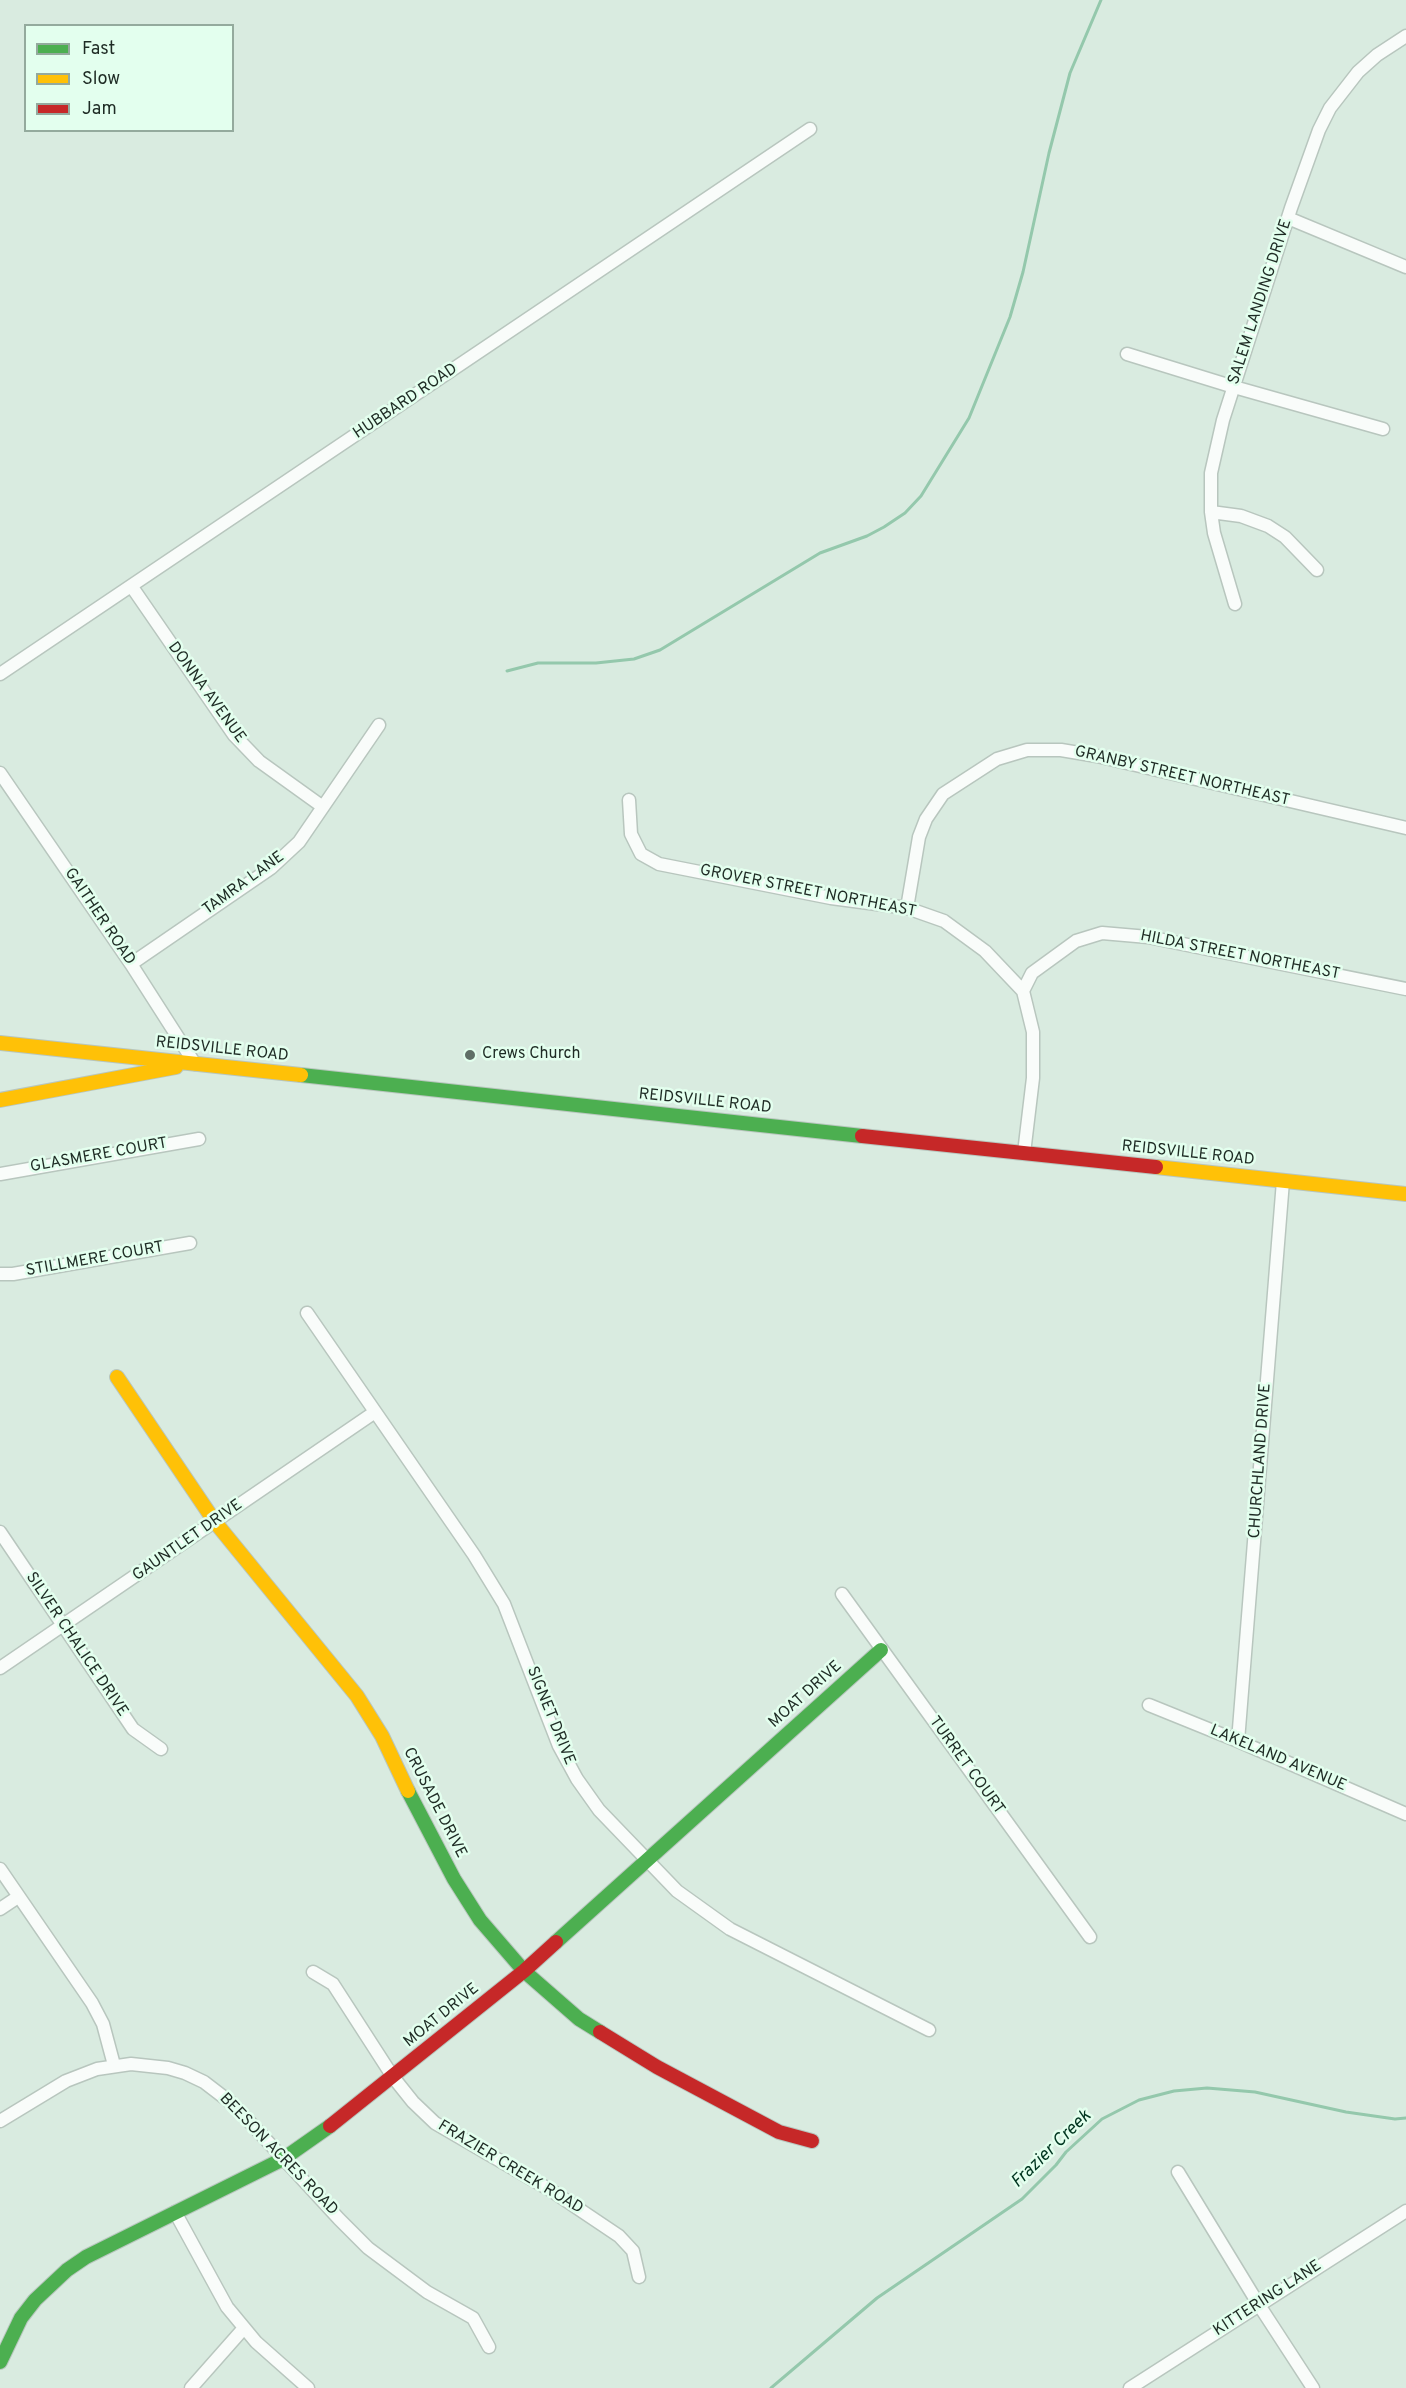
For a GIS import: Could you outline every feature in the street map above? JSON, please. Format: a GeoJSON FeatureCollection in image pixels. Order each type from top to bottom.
{"type":"FeatureCollection","features":[{"type":"Feature","properties":{"kind":"main road","name":"REIDSVILLE ROAD"},"geometry":{"type":"LineString","coordinates":[[0,1043],[1406,1194]]}},
{"type":"Feature","properties":{"kind":"main road"},"geometry":{"type":"LineString","coordinates":[[0,1100],[195,1064]]}},
{"type":"Feature","properties":{"kind":"main road","name":"CRUSADE DRIVE"},"geometry":{"type":"LineString","coordinates":[[117,1377],[215,1522],[357,1696],[382,1736],[428,1832],[454,1879],[480,1920],[524,1971],[579,2019],[657,2067],[779,2132],[812,2141]]}},
{"type":"Feature","properties":{"kind":"main road","name":"MOAT DRIVE"},"geometry":{"type":"LineString","coordinates":[[0,2362],[21,2318],[42,2292],[67,2270],[86,2257],[283,2159],[324,2131],[524,1971],[881,1650]]}},
{"type":"Feature","properties":{"kind":"street","name":"SALEM LANDING DRIVE"},"geometry":{"type":"LineString","coordinates":[[1235,604],[1214,533],[1211,512],[1212,464],[1234,387],[1288,218],[1316,138],[1330,108],[1358,72],[1377,55],[1406,36]]}},
{"type":"Feature","properties":{"kind":"street","name":"HUBBARD ROAD"},"geometry":{"type":"LineString","coordinates":[[0,674],[810,129]]}},
{"type":"Feature","properties":{"kind":"street"},"geometry":{"type":"LineString","coordinates":[[1288,218],[1406,267]]}},
{"type":"Feature","properties":{"kind":"street"},"geometry":{"type":"LineString","coordinates":[[1127,354],[1383,429]]}},
{"type":"Feature","properties":{"kind":"street"},"geometry":{"type":"LineString","coordinates":[[1211,512],[1241,516],[1268,526],[1285,537],[1317,570]]}},
{"type":"Feature","properties":{"kind":"street","name":"DONNA AVENUE"},"geometry":{"type":"LineString","coordinates":[[132,587],[234,735],[259,761],[323,807]]}},
{"type":"Feature","properties":{"kind":"street","name":"TAMRA LANE"},"geometry":{"type":"LineString","coordinates":[[132,964],[271,868],[299,842],[379,725]]}},
{"type":"Feature","properties":{"kind":"street","name":"GRANBY STREET NORTHEAST"},"geometry":{"type":"LineString","coordinates":[[907,908],[919,837],[926,819],[943,794],[997,759],[1027,750],[1061,750],[1097,756],[1406,828]]}},
{"type":"Feature","properties":{"kind":"street","name":"GAITHER ROAD"},"geometry":{"type":"LineString","coordinates":[[0,773],[132,964],[195,1064]]}},
{"type":"Feature","properties":{"kind":"street","name":"GROVER STREET NORTHEAST"},"geometry":{"type":"LineString","coordinates":[[629,800],[631,834],[641,854],[659,864],[831,898],[907,908],[944,921],[985,951],[1023,991]]}},
{"type":"Feature","properties":{"kind":"street","name":"HILDA STREET NORTHEAST"},"geometry":{"type":"LineString","coordinates":[[1023,991],[1032,973],[1076,941],[1102,933],[1148,936],[1406,989]]}},
{"type":"Feature","properties":{"kind":"street"},"geometry":{"type":"LineString","coordinates":[[1023,991],[1033,1037],[1033,1078],[1024,1153]]}},
{"type":"Feature","properties":{"kind":"street","name":"GLASMERE COURT"},"geometry":{"type":"LineString","coordinates":[[0,1174],[199,1139]]}},
{"type":"Feature","properties":{"kind":"street","name":"CHURCHLAND DRIVE"},"geometry":{"type":"LineString","coordinates":[[1238,1741],[1283,1180]]}},
{"type":"Feature","properties":{"kind":"street","name":"STILLMERE COURT"},"geometry":{"type":"LineString","coordinates":[[0,1274],[13,1275],[190,1243]]}},
{"type":"Feature","properties":{"kind":"street","name":"SIGNET DRIVE"},"geometry":{"type":"LineString","coordinates":[[308,1313],[474,1555],[504,1604],[559,1746],[577,1779],[598,1810],[677,1891],[730,1929],[929,2030]]}},
{"type":"Feature","properties":{"kind":"street","name":"GAUNTLET DRIVE"},"geometry":{"type":"LineString","coordinates":[[0,1668],[375,1412]]}},
{"type":"Feature","properties":{"kind":"street","name":"SILVER CHALICE DRIVE"},"geometry":{"type":"LineString","coordinates":[[0,1532],[133,1729],[161,1749]]}},
{"type":"Feature","properties":{"kind":"street","name":"TURRET COURT"},"geometry":{"type":"LineString","coordinates":[[842,1593],[1090,1937]]}},
{"type":"Feature","properties":{"kind":"street","name":"LAKELAND AVENUE"},"geometry":{"type":"LineString","coordinates":[[1149,1705],[1406,1814]]}},
{"type":"Feature","properties":{"kind":"street"},"geometry":{"type":"LineString","coordinates":[[0,1869],[81,1986],[102,2024],[114,2065]]}},
{"type":"Feature","properties":{"kind":"street"},"geometry":{"type":"LineString","coordinates":[[0,1909],[18,1897]]}},
{"type":"Feature","properties":{"kind":"street","name":"FRAZIER CREEK ROAD"},"geometry":{"type":"LineString","coordinates":[[313,1972],[333,1984],[393,2077],[413,2102],[435,2123],[552,2192],[619,2236],[633,2251],[639,2277]]}},
{"type":"Feature","properties":{"kind":"street","name":"BEESON ACRES ROAD"},"geometry":{"type":"LineString","coordinates":[[0,2121],[66,2081],[114,2065],[131,2064],[168,2068],[204,2082],[234,2104],[368,2248],[427,2292],[473,2318],[489,2347]]}},
{"type":"Feature","properties":{"kind":"street"},"geometry":{"type":"LineString","coordinates":[[1178,2172],[1258,2305],[1313,2388]]}},
{"type":"Feature","properties":{"kind":"street","name":"KITTERING LANE"},"geometry":{"type":"LineString","coordinates":[[1130,2388],[1406,2211]]}},
{"type":"Feature","properties":{"kind":"street"},"geometry":{"type":"LineString","coordinates":[[175,2212],[212,2283],[243,2328],[308,2388]]}},
{"type":"Feature","properties":{"kind":"street"},"geometry":{"type":"LineString","coordinates":[[191,2388],[243,2328]]}},
{"type":"Feature","properties":{"kind":"waterway"},"geometry":{"type":"LineString","coordinates":[[507,671],[538,663],[596,663],[634,659],[660,650],[820,553],[867,536],[884,527],[905,513],[921,496],[969,418],[1010,317],[1023,272],[1049,153],[1070,73],[1101,0]]}},
{"type":"Feature","properties":{"kind":"waterway","name":"Frazier Creek"},"geometry":{"type":"LineString","coordinates":[[771,2388],[877,2298],[1022,2199],[1066,2152],[1102,2119],[1139,2100],[1174,2091],[1207,2088],[1255,2092],[1346,2112],[1395,2119],[1406,2118]]}},
{"type":"Feature","properties":{"kind":"traffic: fast"},"geometry":{"type":"LineString","coordinates":[[301,1075],[862,1136]]}},
{"type":"Feature","properties":{"kind":"traffic: fast"},"geometry":{"type":"LineString","coordinates":[[556,1942],[881,1650]]}},
{"type":"Feature","properties":{"kind":"traffic: fast"},"geometry":{"type":"LineString","coordinates":[[408,1791],[454,1879],[480,1920],[524,1971],[579,2019],[600,2032]]}},
{"type":"Feature","properties":{"kind":"traffic: fast"},"geometry":{"type":"LineString","coordinates":[[0,2362],[21,2318],[35,2300],[67,2270],[86,2257],[283,2159],[330,2126]]}},
{"type":"Feature","properties":{"kind":"traffic: slow"},"geometry":{"type":"LineString","coordinates":[[0,1043],[301,1075]]}},
{"type":"Feature","properties":{"kind":"traffic: slow"},"geometry":{"type":"LineString","coordinates":[[0,1100],[176,1067]]}},
{"type":"Feature","properties":{"kind":"traffic: slow"},"geometry":{"type":"LineString","coordinates":[[1156,1167],[1406,1194]]}},
{"type":"Feature","properties":{"kind":"traffic: slow"},"geometry":{"type":"LineString","coordinates":[[117,1377],[215,1522],[357,1696],[382,1736],[408,1791]]}},
{"type":"Feature","properties":{"kind":"traffic: jam"},"geometry":{"type":"LineString","coordinates":[[862,1136],[1156,1167]]}},
{"type":"Feature","properties":{"kind":"traffic: jam"},"geometry":{"type":"LineString","coordinates":[[330,2126],[524,1971],[556,1942]]}},
{"type":"Feature","properties":{"kind":"traffic: jam"},"geometry":{"type":"LineString","coordinates":[[600,2032],[657,2067],[779,2132],[812,2141]]}},
{"type":"Feature","properties":{"kind":"place","name":"Crews Church"},"geometry":{"type":"Point","coordinates":[470,1055]}}]}
